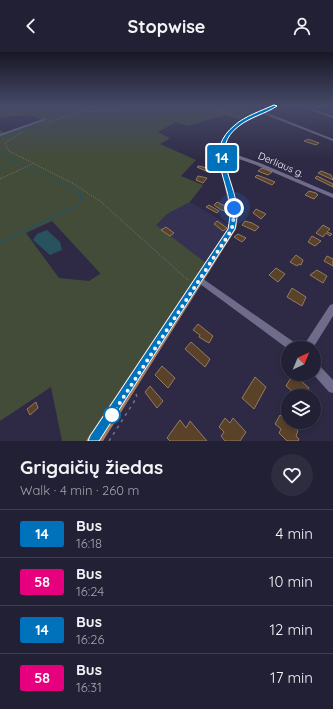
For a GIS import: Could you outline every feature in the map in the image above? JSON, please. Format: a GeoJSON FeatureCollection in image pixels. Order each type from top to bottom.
{"type":"FeatureCollection","features":[{"type":"Feature","properties":{"kind":"main road"},"geometry":{"type":"LineString","coordinates":[[94,441],[229,234],[233,225],[234,208],[221,151],[224,138],[231,130],[241,124]]}},
{"type":"Feature","properties":{"kind":"street"},"geometry":{"type":"LineString","coordinates":[[0,135],[35,124]]}},
{"type":"Feature","properties":{"kind":"street"},"geometry":{"type":"LineString","coordinates":[[293,124],[333,140]]}},
{"type":"Feature","properties":{"kind":"street","name":"Derliaus g."},"geometry":{"type":"LineString","coordinates":[[221,151],[258,164],[333,196]]}},
{"type":"Feature","properties":{"kind":"street"},"geometry":{"type":"LineString","coordinates":[[197,282],[285,341]]}},
{"type":"Feature","properties":{"kind":"street"},"geometry":{"type":"LineString","coordinates":[[312,341],[333,308]]}},
{"type":"Feature","properties":{"kind":"street"},"geometry":{"type":"LineString","coordinates":[[321,375],[333,388]]}},
{"type":"Feature","properties":{"kind":"path"},"geometry":{"type":"LineString","coordinates":[[25,131],[5,143],[5,146],[9,151],[74,184],[100,201],[197,282]]}},
{"type":"Feature","properties":{"kind":"path"},"geometry":{"type":"LineString","coordinates":[[0,179],[32,163]]}},
{"type":"Feature","properties":{"kind":"shaded area"},"geometry":{"type":"Polygon","coordinates":[[[29,124],[172,124],[158,132],[170,138],[160,144],[196,160],[181,176],[203,185],[190,202],[167,214],[156,225],[206,263],[87,441],[62,441],[51,387],[0,421],[0,130],[4,133],[29,124]],[[52,221],[26,233],[59,278],[89,281],[100,274],[52,221]]]}},
{"type":"Feature","properties":{"kind":"shaded area"},"geometry":{"type":"Polygon","coordinates":[[[182,124],[193,124],[187,126],[182,124]]]}},
{"type":"Feature","properties":{"kind":"shaded area"},"geometry":{"type":"Polygon","coordinates":[[[190,202],[230,226],[206,263],[155,225],[167,214],[190,202]]]}},
{"type":"Feature","properties":{"kind":"shaded area"},"geometry":{"type":"Polygon","coordinates":[[[47,230],[60,242],[62,250],[50,255],[33,240],[37,234],[47,230]]]}},
{"type":"Feature","properties":{"kind":"building"},"geometry":{"type":"Polygon","coordinates":[[[308,139],[319,143],[316,145],[304,141],[308,139]]]}},
{"type":"Feature","properties":{"kind":"building"},"geometry":{"type":"Polygon","coordinates":[[[199,166],[216,170],[208,172],[197,167],[199,166]]]}},
{"type":"Feature","properties":{"kind":"building"},"geometry":{"type":"Polygon","coordinates":[[[262,168],[272,172],[268,175],[258,171],[262,168]]]}},
{"type":"Feature","properties":{"kind":"building"},"geometry":{"type":"Polygon","coordinates":[[[321,171],[331,175],[333,180],[318,173],[321,171]]]}},
{"type":"Feature","properties":{"kind":"building"},"geometry":{"type":"Polygon","coordinates":[[[257,175],[275,182],[272,185],[255,177],[257,175]]]}},
{"type":"Feature","properties":{"kind":"building"},"geometry":{"type":"Polygon","coordinates":[[[198,176],[207,178],[203,183],[196,180],[198,176]]]}},
{"type":"Feature","properties":{"kind":"building"},"geometry":{"type":"Polygon","coordinates":[[[317,176],[333,184],[333,187],[315,178],[317,176]]]}},
{"type":"Feature","properties":{"kind":"building"},"geometry":{"type":"Polygon","coordinates":[[[309,191],[318,195],[314,199],[305,195],[309,191]]]}},
{"type":"Feature","properties":{"kind":"building"},"geometry":{"type":"Polygon","coordinates":[[[217,202],[229,208],[226,211],[221,210],[214,205],[217,202]]]}},
{"type":"Feature","properties":{"kind":"building"},"geometry":{"type":"Polygon","coordinates":[[[209,205],[219,211],[217,213],[206,207],[209,205]]]}},
{"type":"Feature","properties":{"kind":"building"},"geometry":{"type":"Polygon","coordinates":[[[256,209],[266,214],[261,219],[253,213],[256,209]]]}},
{"type":"Feature","properties":{"kind":"building"},"geometry":{"type":"Polygon","coordinates":[[[217,221],[227,228],[223,231],[214,224],[217,221]]]}},
{"type":"Feature","properties":{"kind":"building"},"geometry":{"type":"Polygon","coordinates":[[[245,221],[259,227],[255,231],[242,225],[245,221]]]}},
{"type":"Feature","properties":{"kind":"building"},"geometry":{"type":"Polygon","coordinates":[[[323,225],[330,229],[327,232],[332,234],[330,236],[326,233],[323,237],[316,233],[323,225]]]}},
{"type":"Feature","properties":{"kind":"building"},"geometry":{"type":"Polygon","coordinates":[[[166,227],[174,233],[170,236],[161,230],[166,227]]]}},
{"type":"Feature","properties":{"kind":"building"},"geometry":{"type":"Polygon","coordinates":[[[238,234],[246,238],[242,242],[234,237],[238,234]]]}},
{"type":"Feature","properties":{"kind":"building"},"geometry":{"type":"Polygon","coordinates":[[[312,236],[321,241],[315,246],[308,242],[312,236]]]}},
{"type":"Feature","properties":{"kind":"building"},"geometry":{"type":"Polygon","coordinates":[[[296,255],[303,260],[301,265],[299,264],[297,266],[290,262],[296,255]]]}},
{"type":"Feature","properties":{"kind":"building"},"geometry":{"type":"Polygon","coordinates":[[[327,256],[333,259],[333,266],[324,261],[327,256]]]}},
{"type":"Feature","properties":{"kind":"building"},"geometry":{"type":"Polygon","coordinates":[[[276,268],[285,274],[278,282],[269,275],[276,268]]]}},
{"type":"Feature","properties":{"kind":"building"},"geometry":{"type":"Polygon","coordinates":[[[317,270],[327,276],[323,283],[310,275],[317,270]]]}},
{"type":"Feature","properties":{"kind":"building"},"geometry":{"type":"Polygon","coordinates":[[[292,288],[306,297],[302,306],[287,297],[292,288]]]}},
{"type":"Feature","properties":{"kind":"building"},"geometry":{"type":"Polygon","coordinates":[[[198,324],[213,336],[209,343],[199,337],[200,335],[193,330],[198,324]]]}},
{"type":"Feature","properties":{"kind":"building"},"geometry":{"type":"Polygon","coordinates":[[[191,342],[210,359],[205,367],[185,349],[191,342]]]}},
{"type":"Feature","properties":{"kind":"building"},"geometry":{"type":"Polygon","coordinates":[[[162,366],[175,378],[168,388],[155,375],[162,366]]]}},
{"type":"Feature","properties":{"kind":"building"},"geometry":{"type":"Polygon","coordinates":[[[255,377],[266,387],[254,409],[242,398],[255,377]]]}},
{"type":"Feature","properties":{"kind":"building"},"geometry":{"type":"Polygon","coordinates":[[[289,381],[301,381],[309,388],[290,389],[286,386],[289,381]]]}},
{"type":"Feature","properties":{"kind":"building"},"geometry":{"type":"Polygon","coordinates":[[[150,386],[163,401],[157,408],[145,392],[150,386]]]}},
{"type":"Feature","properties":{"kind":"building"},"geometry":{"type":"Polygon","coordinates":[[[36,402],[38,408],[30,415],[27,409],[36,402]]]}},
{"type":"Feature","properties":{"kind":"building"},"geometry":{"type":"Polygon","coordinates":[[[280,415],[281,429],[275,424],[280,415]]]}},
{"type":"Feature","properties":{"kind":"building"},"geometry":{"type":"Polygon","coordinates":[[[225,418],[230,423],[233,418],[246,432],[240,441],[225,441],[221,436],[224,432],[219,427],[225,418]]]}},
{"type":"Feature","properties":{"kind":"building"},"geometry":{"type":"Polygon","coordinates":[[[180,420],[186,428],[190,421],[207,441],[170,441],[167,438],[180,420]]]}},
{"type":"Feature","properties":{"kind":"building"},"geometry":{"type":"Polygon","coordinates":[[[281,429],[296,429],[298,431],[296,436],[299,439],[298,441],[287,441],[279,433],[281,429]]]}},
{"type":"Feature","properties":{"kind":"waterway"},"geometry":{"type":"LineString","coordinates":[[0,138],[37,124]]}},
{"type":"Feature","properties":{"kind":"waterway"},"geometry":{"type":"LineString","coordinates":[[0,152],[10,160],[7,166],[0,172]]}},
{"type":"Feature","properties":{"kind":"waterway"},"geometry":{"type":"LineString","coordinates":[[7,157],[79,193]]}},
{"type":"Feature","properties":{"kind":"waterway"},"geometry":{"type":"LineString","coordinates":[[0,242],[75,207],[80,201],[81,195],[79,193]]}},
{"type":"Feature","properties":{"kind":"bus line","name":"14"},"geometry":{"type":"LineString","coordinates":[[94,441],[232,229],[234,208],[222,157],[222,142],[227,134],[239,124]]}},
{"type":"Feature","properties":{"kind":"route"},"geometry":{"type":"LineString","coordinates":[[112,415],[229,234],[233,225],[234,208]]}}]}
